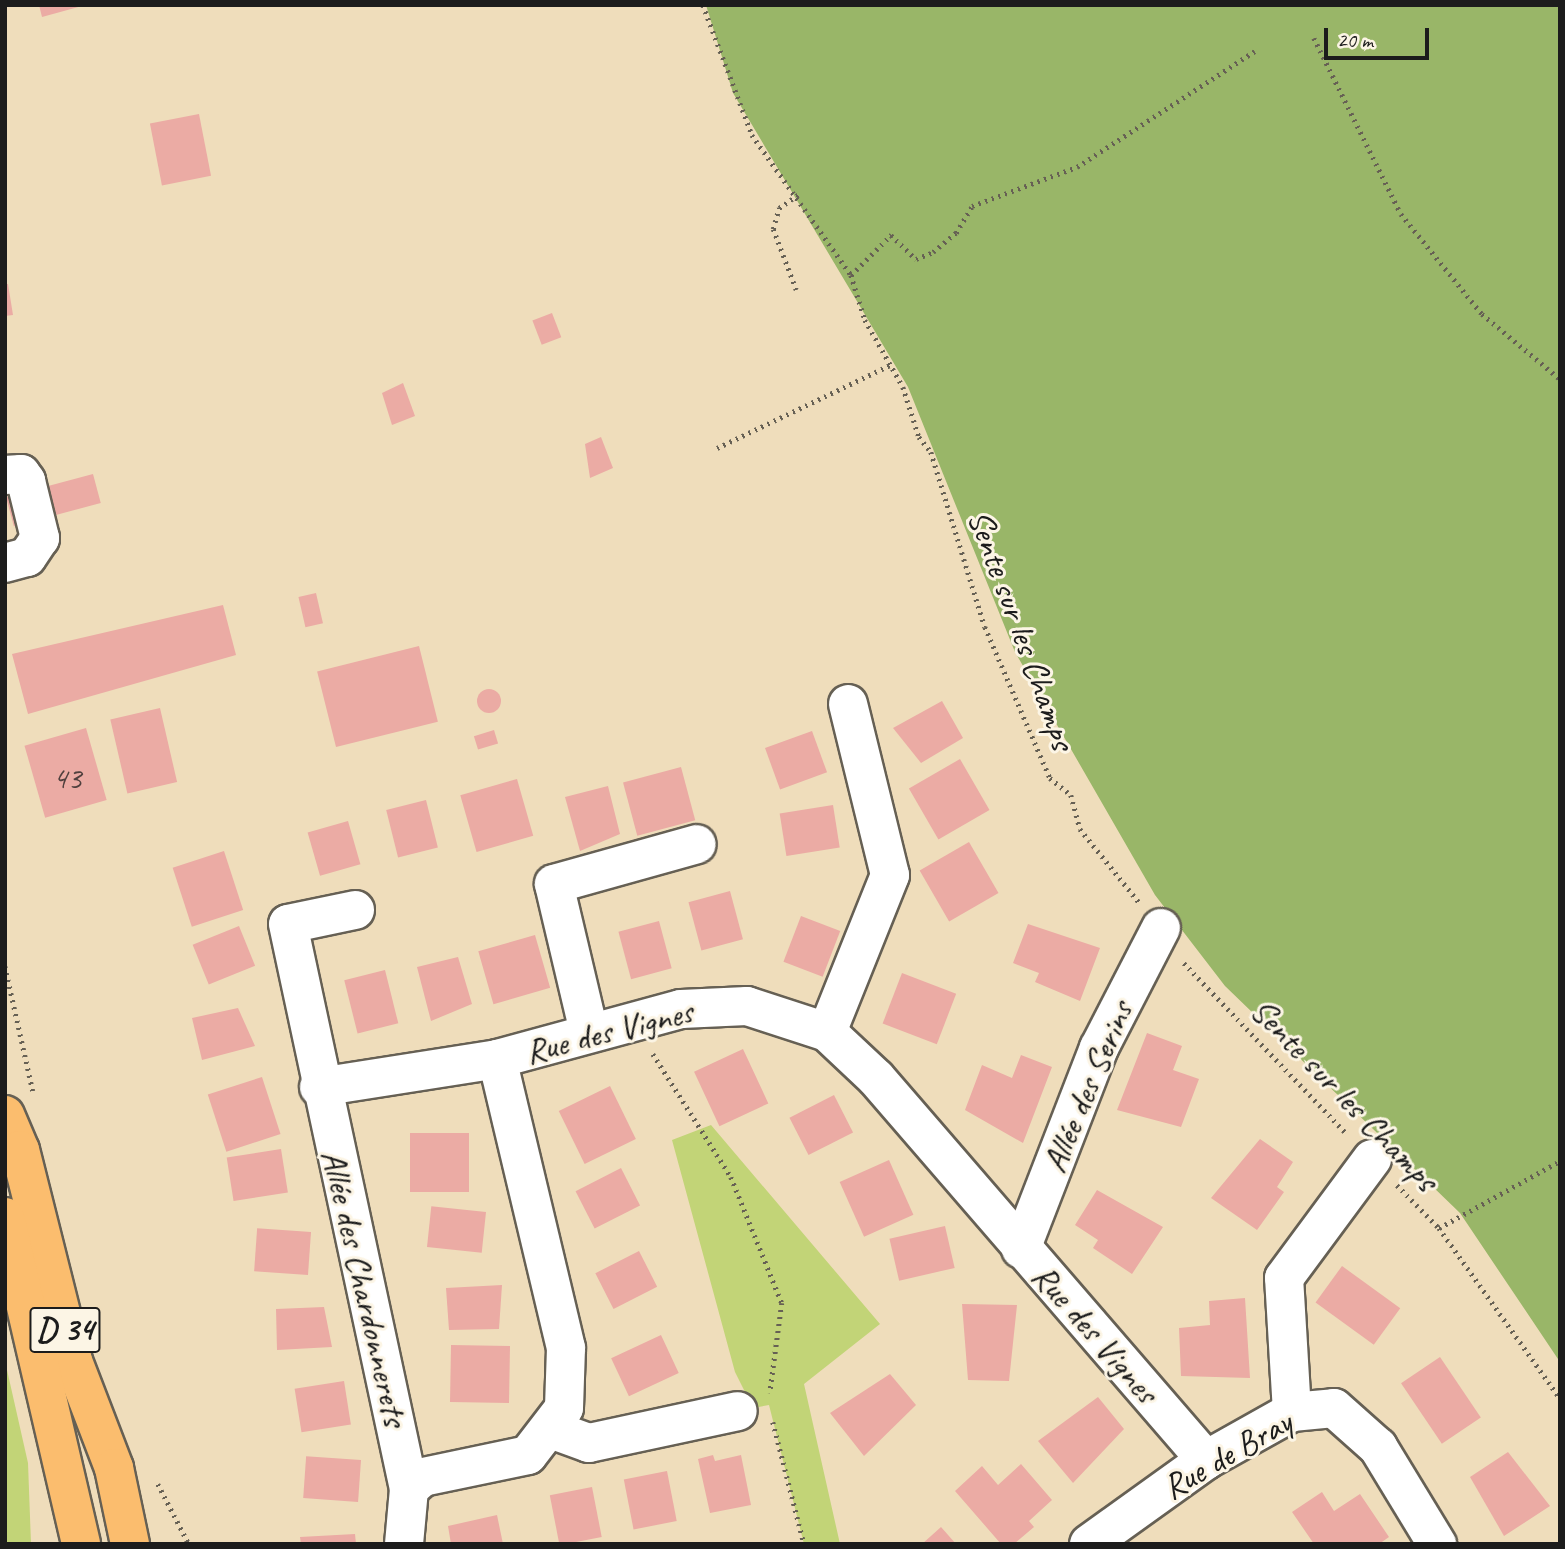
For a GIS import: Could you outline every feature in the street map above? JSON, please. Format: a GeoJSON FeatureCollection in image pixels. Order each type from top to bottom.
{"type":"FeatureCollection","features":[{"type":"Feature","properties":{"kind":"main road","name":"D 34"},"geometry":{"type":"LineString","coordinates":[[5,1115],[20,1150],[73,1362],[114,1468],[130,1544]]}},
{"type":"Feature","properties":{"kind":"main road","name":"D 34"},"geometry":{"type":"LineString","coordinates":[[5,1217],[81,1544]]}},
{"type":"Feature","properties":{"kind":"street"},"geometry":{"type":"LineString","coordinates":[[5,475],[21,474],[26,481],[40,538],[27,557],[5,563]]}},
{"type":"Feature","properties":{"kind":"street"},"geometry":{"type":"LineString","coordinates":[[827,1032],[890,875],[848,704]]}},
{"type":"Feature","properties":{"kind":"street"},"geometry":{"type":"LineString","coordinates":[[589,1032],[554,884],[697,844]]}},
{"type":"Feature","properties":{"kind":"street","name":"Allée des Chardonnerets"},"geometry":{"type":"LineString","coordinates":[[355,909],[288,924],[319,1087],[409,1489]]}},
{"type":"Feature","properties":{"kind":"street","name":"Allée des Serins"},"geometry":{"type":"LineString","coordinates":[[1021,1249],[1098,1048],[1161,928]]}},
{"type":"Feature","properties":{"kind":"street","name":"Rue des Vignes"},"geometry":{"type":"LineString","coordinates":[[409,1489],[423,1477],[528,1455],[552,1430],[564,1408],[566,1348],[497,1059],[681,1009],[747,1006],[827,1032],[876,1078],[1206,1461]]}},
{"type":"Feature","properties":{"kind":"street"},"geometry":{"type":"LineString","coordinates":[[319,1087],[497,1059]]}},
{"type":"Feature","properties":{"kind":"street"},"geometry":{"type":"LineString","coordinates":[[1292,1412],[1284,1278],[1372,1159]]}},
{"type":"Feature","properties":{"kind":"street","name":"Rue de Bray"},"geometry":{"type":"LineString","coordinates":[[1089,1544],[1206,1461],[1292,1412],[1334,1408],[1348,1417],[1378,1447],[1437,1544]]}},
{"type":"Feature","properties":{"kind":"street"},"geometry":{"type":"LineString","coordinates":[[552,1430],[589,1443],[760,1411]]}},
{"type":"Feature","properties":{"kind":"street"},"geometry":{"type":"LineString","coordinates":[[404,1544],[409,1489]]}},
{"type":"Feature","properties":{"kind":"path","name":"Sente sur les Champs"},"geometry":{"type":"LineString","coordinates":[[703,5],[752,135],[799,194],[817,233],[851,275],[865,320],[890,365],[931,452],[985,627],[1050,778],[1071,795],[1080,829],[1161,928],[1182,962],[1439,1228],[1560,1398]]}},
{"type":"Feature","properties":{"kind":"path"},"geometry":{"type":"LineString","coordinates":[[1314,37],[1401,214],[1482,314],[1560,379]]}},
{"type":"Feature","properties":{"kind":"path"},"geometry":{"type":"LineString","coordinates":[[851,275],[891,235],[916,258],[933,252],[956,233],[972,206],[1077,167],[1255,51]]}},
{"type":"Feature","properties":{"kind":"path"},"geometry":{"type":"LineString","coordinates":[[796,290],[773,229],[779,208],[799,194]]}},
{"type":"Feature","properties":{"kind":"path"},"geometry":{"type":"LineString","coordinates":[[717,448],[890,365]]}},
{"type":"Feature","properties":{"kind":"path"},"geometry":{"type":"LineString","coordinates":[[651,1051],[731,1177],[782,1303],[760,1411],[804,1544]]}},
{"type":"Feature","properties":{"kind":"path"},"geometry":{"type":"LineString","coordinates":[[1439,1228],[1560,1161]]}},
{"type":"Feature","properties":{"kind":"green space"},"geometry":{"type":"Polygon","coordinates":[[[706,5],[1560,5],[1560,1362],[1460,1213],[1225,986],[1155,895],[1015,652],[908,387],[733,93],[706,5]]]}},
{"type":"Feature","properties":{"kind":"green space"},"geometry":{"type":"Polygon","coordinates":[[[711,1125],[880,1324],[804,1384],[840,1544],[804,1544],[769,1405],[753,1408],[735,1372],[672,1140],[711,1125]]]}},
{"type":"Feature","properties":{"kind":"green space"},"geometry":{"type":"Polygon","coordinates":[[[5,1361],[28,1463],[31,1544],[5,1544],[5,1361]]]}},
{"type":"Feature","properties":{"kind":"building"},"geometry":{"type":"Polygon","coordinates":[[[39,5],[82,5],[82,6],[42,17],[39,5]]]}},
{"type":"Feature","properties":{"kind":"building"},"geometry":{"type":"Polygon","coordinates":[[[199,114],[211,176],[162,185],[150,124],[199,114]]]}},
{"type":"Feature","properties":{"kind":"building"},"geometry":{"type":"Polygon","coordinates":[[[5,284],[8,284],[13,315],[5,316],[5,284]]]}},
{"type":"Feature","properties":{"kind":"building"},"geometry":{"type":"Polygon","coordinates":[[[552,313],[561,337],[542,345],[532,321],[552,313]]]}},
{"type":"Feature","properties":{"kind":"building"},"geometry":{"type":"Polygon","coordinates":[[[403,383],[415,416],[392,425],[382,393],[403,383]]]}},
{"type":"Feature","properties":{"kind":"building"},"geometry":{"type":"Polygon","coordinates":[[[601,437],[613,468],[590,478],[585,444],[601,437]]]}},
{"type":"Feature","properties":{"kind":"building"},"geometry":{"type":"Polygon","coordinates":[[[93,474],[101,503],[14,526],[6,497],[93,474]]]}},
{"type":"Feature","properties":{"kind":"building"},"geometry":{"type":"Polygon","coordinates":[[[316,593],[323,623],[305,627],[298,597],[316,593]]]}},
{"type":"Feature","properties":{"kind":"building"},"geometry":{"type":"Polygon","coordinates":[[[223,605],[236,655],[28,714],[12,654],[223,605]]]}},
{"type":"Feature","properties":{"kind":"building"},"geometry":{"type":"Polygon","coordinates":[[[419,646],[438,722],[336,747],[317,671],[419,646]]]}},
{"type":"Feature","properties":{"kind":"building"},"geometry":{"type":"Polygon","coordinates":[[[489,689],[500,696],[501,701],[494,712],[489,713],[478,706],[477,701],[484,690],[489,689]]]}},
{"type":"Feature","properties":{"kind":"building"},"geometry":{"type":"Polygon","coordinates":[[[942,701],[963,738],[921,763],[893,728],[942,701]]]}},
{"type":"Feature","properties":{"kind":"building"},"geometry":{"type":"Polygon","coordinates":[[[160,708],[177,782],[127,794],[110,719],[160,708]]]}},
{"type":"Feature","properties":{"kind":"building"},"geometry":{"type":"Polygon","coordinates":[[[86,728],[107,800],[45,818],[24,746],[86,728]]]}},
{"type":"Feature","properties":{"kind":"building"},"geometry":{"type":"Polygon","coordinates":[[[494,730],[498,743],[478,750],[474,736],[494,730]]]}},
{"type":"Feature","properties":{"kind":"building"},"geometry":{"type":"Polygon","coordinates":[[[812,731],[827,772],[780,789],[765,748],[812,731]]]}},
{"type":"Feature","properties":{"kind":"building"},"geometry":{"type":"Polygon","coordinates":[[[960,759],[990,810],[938,840],[909,788],[960,759]]]}},
{"type":"Feature","properties":{"kind":"building"},"geometry":{"type":"Polygon","coordinates":[[[681,767],[695,820],[637,836],[623,783],[681,767]]]}},
{"type":"Feature","properties":{"kind":"building"},"geometry":{"type":"Polygon","coordinates":[[[517,779],[533,836],[477,852],[460,795],[517,779]]]}},
{"type":"Feature","properties":{"kind":"building"},"geometry":{"type":"Polygon","coordinates":[[[608,786],[620,834],[580,851],[565,797],[608,786]]]}},
{"type":"Feature","properties":{"kind":"building"},"geometry":{"type":"Polygon","coordinates":[[[426,800],[438,848],[398,857],[386,810],[426,800]]]}},
{"type":"Feature","properties":{"kind":"building"},"geometry":{"type":"Polygon","coordinates":[[[833,805],[840,847],[786,856],[780,813],[833,805]]]}},
{"type":"Feature","properties":{"kind":"building"},"geometry":{"type":"Polygon","coordinates":[[[348,821],[360,864],[320,876],[308,833],[348,821]]]}},
{"type":"Feature","properties":{"kind":"building"},"geometry":{"type":"Polygon","coordinates":[[[969,842],[998,893],[949,922],[920,870],[969,842]]]}},
{"type":"Feature","properties":{"kind":"building"},"geometry":{"type":"Polygon","coordinates":[[[224,851],[243,910],[192,927],[173,868],[224,851]]]}},
{"type":"Feature","properties":{"kind":"building"},"geometry":{"type":"Polygon","coordinates":[[[730,891],[743,939],[701,950],[688,902],[730,891]]]}},
{"type":"Feature","properties":{"kind":"building"},"geometry":{"type":"Polygon","coordinates":[[[801,916],[840,931],[823,977],[783,962],[801,916]]]}},
{"type":"Feature","properties":{"kind":"building"},"geometry":{"type":"Polygon","coordinates":[[[659,921],[672,968],[631,979],[618,932],[659,921]]]}},
{"type":"Feature","properties":{"kind":"building"},"geometry":{"type":"Polygon","coordinates":[[[1028,924],[1100,948],[1080,1001],[1035,982],[1039,973],[1013,963],[1028,924]]]}},
{"type":"Feature","properties":{"kind":"building"},"geometry":{"type":"Polygon","coordinates":[[[239,926],[255,966],[209,985],[193,945],[239,926]]]}},
{"type":"Feature","properties":{"kind":"building"},"geometry":{"type":"Polygon","coordinates":[[[535,935],[550,988],[493,1004],[478,951],[535,935]]]}},
{"type":"Feature","properties":{"kind":"building"},"geometry":{"type":"Polygon","coordinates":[[[458,957],[472,1004],[431,1021],[417,967],[458,957]]]}},
{"type":"Feature","properties":{"kind":"building"},"geometry":{"type":"Polygon","coordinates":[[[385,970],[398,1023],[358,1034],[344,980],[385,970]]]}},
{"type":"Feature","properties":{"kind":"building"},"geometry":{"type":"Polygon","coordinates":[[[902,973],[956,994],[937,1044],[883,1023],[902,973]]]}},
{"type":"Feature","properties":{"kind":"building"},"geometry":{"type":"Polygon","coordinates":[[[238,1008],[255,1046],[202,1060],[192,1018],[238,1008]]]}},
{"type":"Feature","properties":{"kind":"building"},"geometry":{"type":"Polygon","coordinates":[[[1147,1033],[1182,1046],[1173,1070],[1199,1079],[1181,1127],[1117,1110],[1147,1033]]]}},
{"type":"Feature","properties":{"kind":"building"},"geometry":{"type":"Polygon","coordinates":[[[743,1049],[768,1103],[719,1126],[694,1072],[743,1049]]]}},
{"type":"Feature","properties":{"kind":"building"},"geometry":{"type":"Polygon","coordinates":[[[1021,1055],[1052,1067],[1023,1143],[965,1110],[982,1065],[1012,1078],[1021,1055]]]}},
{"type":"Feature","properties":{"kind":"building"},"geometry":{"type":"Polygon","coordinates":[[[262,1077],[281,1134],[226,1152],[208,1095],[262,1077]]]}},
{"type":"Feature","properties":{"kind":"building"},"geometry":{"type":"Polygon","coordinates":[[[610,1086],[636,1139],[585,1164],[559,1111],[610,1086]]]}},
{"type":"Feature","properties":{"kind":"building"},"geometry":{"type":"Polygon","coordinates":[[[834,1095],[853,1132],[809,1155],[789,1118],[834,1095]]]}},
{"type":"Feature","properties":{"kind":"building"},"geometry":{"type":"Polygon","coordinates":[[[410,1133],[469,1133],[469,1192],[410,1192],[410,1133]]]}},
{"type":"Feature","properties":{"kind":"building"},"geometry":{"type":"Polygon","coordinates":[[[1260,1139],[1293,1162],[1277,1187],[1284,1192],[1257,1230],[1211,1198],[1260,1139]]]}},
{"type":"Feature","properties":{"kind":"building"},"geometry":{"type":"Polygon","coordinates":[[[281,1149],[288,1192],[234,1201],[227,1158],[281,1149]]]}},
{"type":"Feature","properties":{"kind":"building"},"geometry":{"type":"Polygon","coordinates":[[[889,1160],[913,1215],[864,1237],[840,1182],[889,1160]]]}},
{"type":"Feature","properties":{"kind":"building"},"geometry":{"type":"Polygon","coordinates":[[[621,1168],[640,1205],[595,1229],[576,1191],[621,1168]]]}},
{"type":"Feature","properties":{"kind":"building"},"geometry":{"type":"Polygon","coordinates":[[[1097,1190],[1163,1227],[1132,1274],[1093,1248],[1098,1240],[1075,1225],[1097,1190]]]}},
{"type":"Feature","properties":{"kind":"building"},"geometry":{"type":"Polygon","coordinates":[[[431,1206],[486,1212],[482,1253],[427,1247],[431,1206]]]}},
{"type":"Feature","properties":{"kind":"building"},"geometry":{"type":"Polygon","coordinates":[[[945,1226],[955,1268],[899,1281],[889,1239],[945,1226]]]}},
{"type":"Feature","properties":{"kind":"building"},"geometry":{"type":"Polygon","coordinates":[[[257,1228],[311,1232],[308,1275],[254,1271],[257,1228]]]}},
{"type":"Feature","properties":{"kind":"building"},"geometry":{"type":"Polygon","coordinates":[[[639,1251],[657,1287],[614,1309],[595,1273],[639,1251]]]}},
{"type":"Feature","properties":{"kind":"building"},"geometry":{"type":"Polygon","coordinates":[[[1342,1266],[1400,1308],[1374,1345],[1316,1302],[1342,1266]]]}},
{"type":"Feature","properties":{"kind":"building"},"geometry":{"type":"Polygon","coordinates":[[[502,1285],[499,1329],[449,1330],[446,1288],[502,1285]]]}},
{"type":"Feature","properties":{"kind":"building"},"geometry":{"type":"Polygon","coordinates":[[[1245,1298],[1250,1378],[1181,1376],[1179,1328],[1210,1325],[1209,1301],[1245,1298]]]}},
{"type":"Feature","properties":{"kind":"building"},"geometry":{"type":"Polygon","coordinates":[[[962,1304],[1017,1305],[1009,1381],[968,1380],[962,1304]]]}},
{"type":"Feature","properties":{"kind":"building"},"geometry":{"type":"Polygon","coordinates":[[[324,1307],[332,1347],[277,1350],[276,1309],[324,1307]]]}},
{"type":"Feature","properties":{"kind":"building"},"geometry":{"type":"Polygon","coordinates":[[[661,1335],[679,1373],[629,1396],[611,1358],[661,1335]]]}},
{"type":"Feature","properties":{"kind":"building"},"geometry":{"type":"Polygon","coordinates":[[[451,1345],[510,1346],[509,1403],[450,1402],[451,1345]]]}},
{"type":"Feature","properties":{"kind":"building"},"geometry":{"type":"Polygon","coordinates":[[[1440,1357],[1481,1418],[1442,1444],[1401,1383],[1440,1357]]]}},
{"type":"Feature","properties":{"kind":"building"},"geometry":{"type":"Polygon","coordinates":[[[890,1374],[916,1405],[864,1456],[830,1413],[890,1374]]]}},
{"type":"Feature","properties":{"kind":"building"},"geometry":{"type":"Polygon","coordinates":[[[344,1381],[351,1424],[301,1432],[295,1389],[344,1381]]]}},
{"type":"Feature","properties":{"kind":"building"},"geometry":{"type":"Polygon","coordinates":[[[1098,1397],[1124,1429],[1073,1483],[1038,1441],[1098,1397]]]}},
{"type":"Feature","properties":{"kind":"building"},"geometry":{"type":"Polygon","coordinates":[[[1508,1452],[1550,1506],[1504,1536],[1470,1477],[1508,1452]]]}},
{"type":"Feature","properties":{"kind":"building"},"geometry":{"type":"Polygon","coordinates":[[[713,1455],[715,1461],[741,1455],[751,1505],[710,1513],[698,1459],[713,1455]]]}},
{"type":"Feature","properties":{"kind":"building"},"geometry":{"type":"Polygon","coordinates":[[[306,1456],[361,1460],[358,1502],[303,1498],[306,1456]]]}},
{"type":"Feature","properties":{"kind":"building"},"geometry":{"type":"Polygon","coordinates":[[[1021,1464],[1052,1500],[1029,1521],[1034,1527],[1014,1544],[1001,1544],[955,1491],[982,1466],[998,1485],[1021,1464]]]}},
{"type":"Feature","properties":{"kind":"building"},"geometry":{"type":"Polygon","coordinates":[[[667,1471],[677,1521],[634,1529],[624,1479],[667,1471]]]}},
{"type":"Feature","properties":{"kind":"building"},"geometry":{"type":"Polygon","coordinates":[[[592,1487],[602,1537],[559,1544],[550,1495],[592,1487]]]}},
{"type":"Feature","properties":{"kind":"building"},"geometry":{"type":"Polygon","coordinates":[[[1322,1492],[1334,1511],[1360,1494],[1389,1537],[1379,1544],[1314,1544],[1292,1512],[1322,1492]]]}},
{"type":"Feature","properties":{"kind":"building"},"geometry":{"type":"Polygon","coordinates":[[[497,1515],[503,1544],[451,1544],[448,1526],[497,1515]]]}},
{"type":"Feature","properties":{"kind":"building"},"geometry":{"type":"Polygon","coordinates":[[[941,1527],[956,1544],[922,1544],[941,1527]]]}},
{"type":"Feature","properties":{"kind":"building"},"geometry":{"type":"Polygon","coordinates":[[[355,1534],[356,1544],[301,1544],[300,1537],[355,1534]]]}}]}
